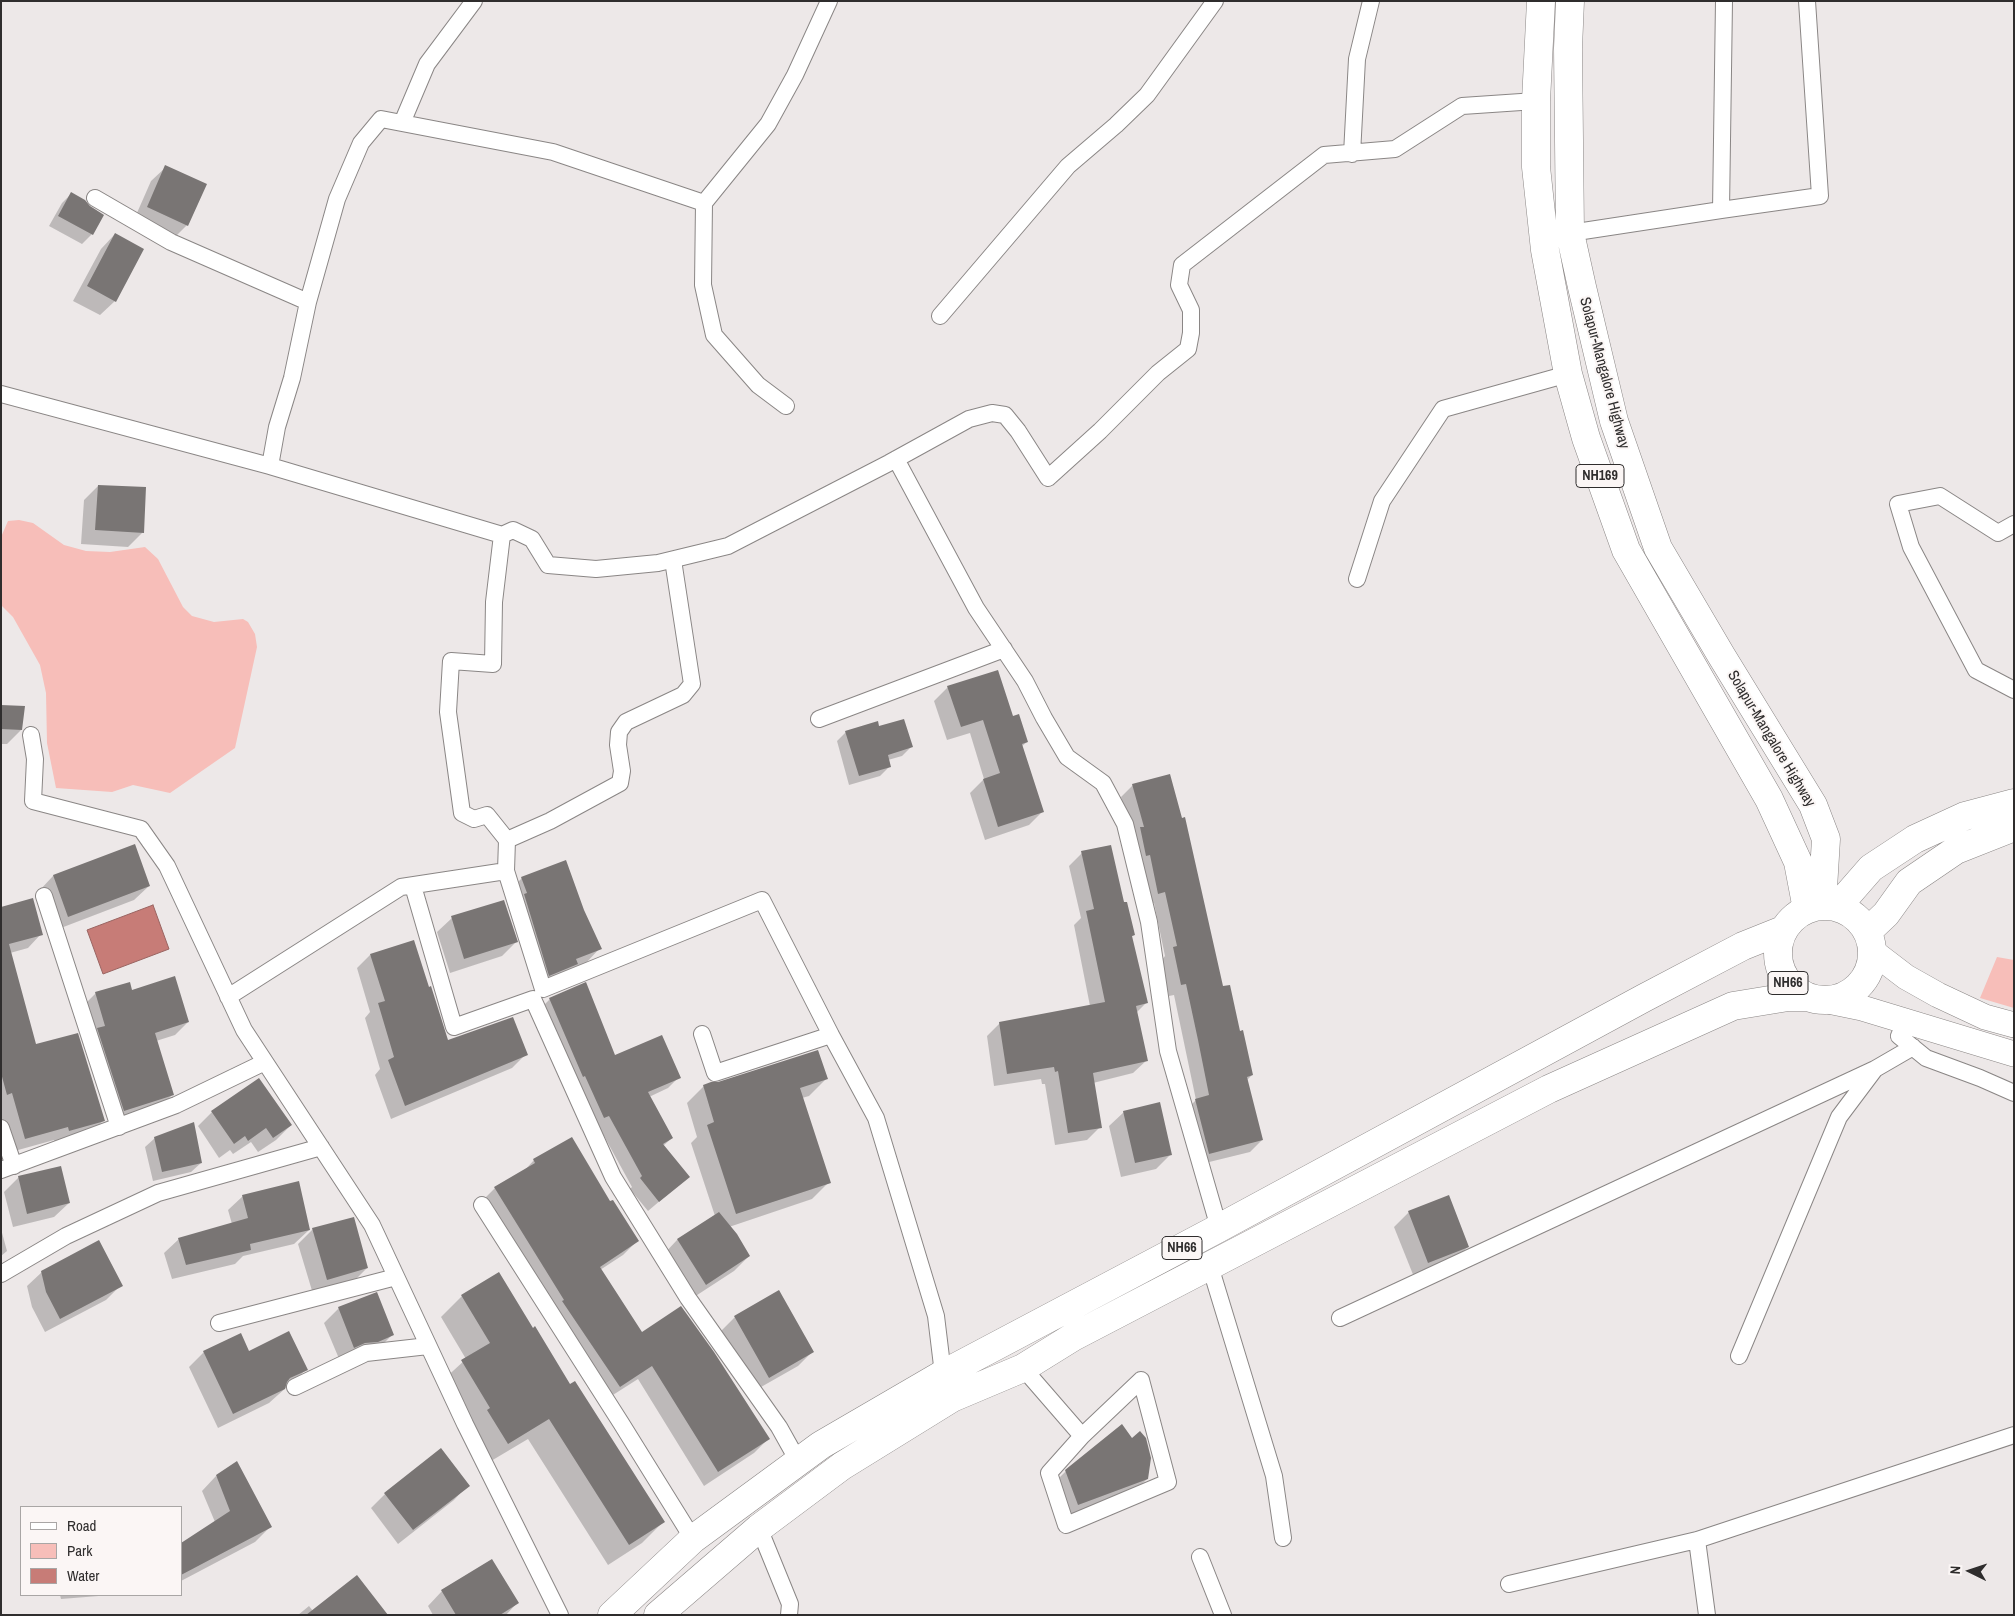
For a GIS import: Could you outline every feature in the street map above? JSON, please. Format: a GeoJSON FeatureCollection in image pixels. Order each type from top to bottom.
{"type":"FeatureCollection","features":[{"type":"Feature","properties":{"kind":"highway","name":"NH169"},"geometry":{"type":"LineString","coordinates":[[1541,1],[1536,101],[1536,167],[1545,250],[1568,374],[1586,438],[1626,550],[1769,799],[1798,862],[1822,907]]}},
{"type":"Feature","properties":{"kind":"highway","name":"Solapur-Mangalore Highway"},"geometry":{"type":"LineString","coordinates":[[1570,1],[1568,48],[1570,233],[1614,421],[1658,548],[1813,805],[1826,839],[1822,907]]}},
{"type":"Feature","properties":{"kind":"highway","name":"NH66"},"geometry":{"type":"LineString","coordinates":[[1816,999],[1792,988],[1783,976],[1778,961],[1778,945],[1783,930],[1793,918],[1822,907],[1871,868],[1915,839],[1966,816],[2014,803]]}},
{"type":"Feature","properties":{"kind":"highway"},"geometry":{"type":"LineString","coordinates":[[1869,941],[1909,882],[1956,850],[2014,827]]}},
{"type":"Feature","properties":{"kind":"highway"},"geometry":{"type":"LineString","coordinates":[[1822,907],[1851,913],[1862,923],[1869,941]]}},
{"type":"Feature","properties":{"kind":"highway","name":"NH66"},"geometry":{"type":"LineString","coordinates":[[612,1615],[693,1539],[821,1445],[943,1374],[1219,1228],[1644,998],[1743,946],[1783,930]]}},
{"type":"Feature","properties":{"kind":"highway","name":"NH66"},"geometry":{"type":"LineString","coordinates":[[658,1615],[759,1528],[842,1466],[943,1404],[1023,1368],[1073,1337],[1549,1089],[1733,1006],[1788,997],[1842,998],[1855,990],[1865,979],[1871,966],[1869,941]]}},
{"type":"Feature","properties":{"kind":"main road"},"geometry":{"type":"LineString","coordinates":[[1869,941],[1906,977],[1938,995],[1985,1017],[2014,1025]]}},
{"type":"Feature","properties":{"kind":"main road"},"geometry":{"type":"LineString","coordinates":[[1816,999],[1862,1008],[2014,1054]]}},
{"type":"Feature","properties":{"kind":"street"},"geometry":{"type":"LineString","coordinates":[[402,123],[426,64],[474,1]]}},
{"type":"Feature","properties":{"kind":"street"},"geometry":{"type":"LineString","coordinates":[[786,406],[758,386],[714,335],[703,284],[704,203],[768,124],[795,75],[829,1]]}},
{"type":"Feature","properties":{"kind":"street"},"geometry":{"type":"LineString","coordinates":[[940,316],[1068,166],[1116,125],[1147,95],[1215,1]]}},
{"type":"Feature","properties":{"kind":"street"},"geometry":{"type":"LineString","coordinates":[[1352,154],[1357,60],[1371,1]]}},
{"type":"Feature","properties":{"kind":"street"},"geometry":{"type":"LineString","coordinates":[[1721,210],[1724,1]]}},
{"type":"Feature","properties":{"kind":"street"},"geometry":{"type":"LineString","coordinates":[[1570,233],[1820,196],[1808,1]]}},
{"type":"Feature","properties":{"kind":"street"},"geometry":{"type":"LineString","coordinates":[[1,394],[270,466],[502,535],[513,530],[532,539],[548,565],[596,568],[658,563],[728,546],[969,419],[992,413],[1005,415],[1018,431],[1048,478],[1100,431],[1158,373],[1188,349],[1191,333],[1191,310],[1179,284],[1182,265],[1324,155],[1395,149],[1462,106],[1536,101]]}},
{"type":"Feature","properties":{"kind":"street"},"geometry":{"type":"LineString","coordinates":[[270,466],[277,427],[292,378],[308,302],[337,199],[361,143],[381,119],[553,152],[704,203]]}},
{"type":"Feature","properties":{"kind":"street"},"geometry":{"type":"LineString","coordinates":[[94,198],[171,242],[308,302]]}},
{"type":"Feature","properties":{"kind":"street"},"geometry":{"type":"LineString","coordinates":[[1356,579],[1382,501],[1443,409],[1568,374]]}},
{"type":"Feature","properties":{"kind":"street"},"geometry":{"type":"LineString","coordinates":[[896,458],[976,608],[1025,681],[1067,757],[1103,783],[1125,824],[1149,922],[1168,1051],[1219,1228]]}},
{"type":"Feature","properties":{"kind":"street"},"geometry":{"type":"LineString","coordinates":[[2014,524],[1998,533],[1940,496],[1898,504],[1911,547],[1976,670],[2014,690]]}},
{"type":"Feature","properties":{"kind":"street"},"geometry":{"type":"LineString","coordinates":[[502,535],[494,602],[492,664],[451,661],[448,712],[462,813],[474,819],[487,815],[507,840],[506,871],[543,988],[762,900],[876,1118],[936,1316],[943,1374]]}},
{"type":"Feature","properties":{"kind":"street"},"geometry":{"type":"LineString","coordinates":[[507,840],[550,821],[620,783],[622,771],[618,746],[619,732],[626,722],[683,695],[692,684],[673,560]]}},
{"type":"Feature","properties":{"kind":"street"},"geometry":{"type":"LineString","coordinates":[[820,719],[1004,649]]}},
{"type":"Feature","properties":{"kind":"street"},"geometry":{"type":"LineString","coordinates":[[31,734],[35,759],[33,801],[141,829],[167,866],[244,1030],[372,1225],[428,1346],[560,1615]]}},
{"type":"Feature","properties":{"kind":"street"},"geometry":{"type":"LineString","coordinates":[[228,997],[401,887],[506,871]]}},
{"type":"Feature","properties":{"kind":"street"},"geometry":{"type":"LineString","coordinates":[[413,886],[454,1027],[533,999],[613,1177],[688,1298],[779,1426],[798,1461]]}},
{"type":"Feature","properties":{"kind":"street"},"geometry":{"type":"LineString","coordinates":[[44,896],[119,1127]]}},
{"type":"Feature","properties":{"kind":"street"},"geometry":{"type":"LineString","coordinates":[[1906,1021],[1899,1036],[1926,1058],[2014,1093]]}},
{"type":"Feature","properties":{"kind":"street"},"geometry":{"type":"LineString","coordinates":[[702,1034],[715,1072],[831,1035]]}},
{"type":"Feature","properties":{"kind":"street"},"geometry":{"type":"LineString","coordinates":[[1340,1318],[1875,1069],[1913,1047]]}},
{"type":"Feature","properties":{"kind":"street"},"geometry":{"type":"LineString","coordinates":[[1,1128],[8,1168],[176,1105],[265,1062]]}},
{"type":"Feature","properties":{"kind":"street"},"geometry":{"type":"LineString","coordinates":[[1739,1356],[1839,1117],[1875,1069]]}},
{"type":"Feature","properties":{"kind":"street"},"geometry":{"type":"LineString","coordinates":[[1,1274],[66,1236],[158,1193],[321,1147]]}},
{"type":"Feature","properties":{"kind":"street"},"geometry":{"type":"LineString","coordinates":[[482,1205],[693,1539]]}},
{"type":"Feature","properties":{"kind":"street"},"geometry":{"type":"LineString","coordinates":[[1210,1266],[1274,1476],[1283,1538]]}},
{"type":"Feature","properties":{"kind":"street"},"geometry":{"type":"LineString","coordinates":[[218,1323],[396,1277]]}},
{"type":"Feature","properties":{"kind":"street"},"geometry":{"type":"LineString","coordinates":[[295,1387],[366,1353],[428,1346]]}},
{"type":"Feature","properties":{"kind":"street"},"geometry":{"type":"LineString","coordinates":[[1023,1368],[1082,1436]]}},
{"type":"Feature","properties":{"kind":"street"},"geometry":{"type":"LineString","coordinates":[[1141,1380],[1168,1482],[1066,1525],[1049,1473],[1082,1436],[1141,1380]]}},
{"type":"Feature","properties":{"kind":"street"},"geometry":{"type":"LineString","coordinates":[[1509,1584],[1697,1540],[2014,1435]]}},
{"type":"Feature","properties":{"kind":"street"},"geometry":{"type":"LineString","coordinates":[[759,1528],[790,1604],[788,1615]]}},
{"type":"Feature","properties":{"kind":"street"},"geometry":{"type":"LineString","coordinates":[[1697,1540],[1707,1615]]}},
{"type":"Feature","properties":{"kind":"street"},"geometry":{"type":"LineString","coordinates":[[1200,1557],[1222,1615]]}},
{"type":"Feature","properties":{"kind":"green space"},"geometry":{"type":"Polygon","coordinates":[[[19,520],[33,523],[64,545],[86,551],[110,552],[145,547],[158,559],[183,607],[192,616],[214,622],[243,619],[248,622],[255,634],[257,647],[235,748],[170,793],[133,785],[112,792],[56,788],[47,743],[46,693],[40,665],[13,617],[1,605],[1,537],[8,521],[19,520]]]}},
{"type":"Feature","properties":{"kind":"green space"},"geometry":{"type":"Polygon","coordinates":[[[1997,957],[2014,960],[2014,1008],[1980,998],[1997,957]]]}},
{"type":"Feature","properties":{"kind":"water"},"geometry":{"type":"Polygon","coordinates":[[[153,905],[169,949],[103,974],[87,930],[153,905]]]}},
{"type":"Feature","properties":{"kind":"building"},"geometry":{"type":"Polygon","coordinates":[[[165,165],[207,184],[188,226],[147,207],[165,165]]]}},
{"type":"Feature","properties":{"kind":"building"},"geometry":{"type":"Polygon","coordinates":[[[71,192],[104,215],[93,235],[58,216],[71,192]]]}},
{"type":"Feature","properties":{"kind":"building"},"geometry":{"type":"Polygon","coordinates":[[[115,233],[144,249],[116,302],[87,286],[115,233]]]}},
{"type":"Feature","properties":{"kind":"building"},"geometry":{"type":"Polygon","coordinates":[[[98,485],[146,487],[144,533],[95,530],[98,485]]]}},
{"type":"Feature","properties":{"kind":"building"},"geometry":{"type":"Polygon","coordinates":[[[998,670],[1013,716],[1019,714],[1028,742],[1022,744],[1044,812],[998,827],[983,779],[1000,773],[983,720],[961,727],[947,686],[998,670]]]}},
{"type":"Feature","properties":{"kind":"building"},"geometry":{"type":"Polygon","coordinates":[[[1,705],[25,706],[22,730],[1,729],[1,705]]]}},
{"type":"Feature","properties":{"kind":"building"},"geometry":{"type":"Polygon","coordinates":[[[904,719],[913,747],[888,755],[891,767],[859,776],[845,731],[878,721],[879,726],[904,719]]]}},
{"type":"Feature","properties":{"kind":"building"},"geometry":{"type":"Polygon","coordinates":[[[1170,774],[1182,818],[1185,817],[1223,986],[1230,985],[1240,1031],[1243,1030],[1253,1075],[1247,1077],[1263,1140],[1209,1154],[1195,1099],[1209,1095],[1198,1040],[1186,984],[1181,985],[1173,947],[1177,946],[1165,892],[1158,894],[1150,855],[1146,856],[1140,827],[1144,827],[1132,784],[1170,774]]]}},
{"type":"Feature","properties":{"kind":"building"},"geometry":{"type":"Polygon","coordinates":[[[135,844],[150,886],[68,917],[53,875],[135,844]]]}},
{"type":"Feature","properties":{"kind":"building"},"geometry":{"type":"Polygon","coordinates":[[[1111,845],[1124,902],[1127,902],[1135,935],[1132,936],[1148,1003],[1136,1006],[1148,1061],[1093,1073],[1102,1128],[1068,1133],[1058,1071],[1055,1072],[1054,1067],[1007,1074],[999,1022],[1105,1002],[1086,911],[1094,909],[1081,851],[1111,845]]]}},
{"type":"Feature","properties":{"kind":"building"},"geometry":{"type":"Polygon","coordinates":[[[566,860],[584,910],[602,949],[576,959],[578,964],[549,976],[524,894],[527,893],[521,877],[566,860]]]}},
{"type":"Feature","properties":{"kind":"building"},"geometry":{"type":"Polygon","coordinates":[[[33,898],[43,935],[9,944],[36,1044],[78,1033],[105,1121],[69,1131],[68,1127],[25,1139],[12,1093],[7,1095],[1,1073],[1,907],[33,898]]]}},
{"type":"Feature","properties":{"kind":"building"},"geometry":{"type":"Polygon","coordinates":[[[504,900],[518,942],[464,959],[451,916],[504,900]]]}},
{"type":"Feature","properties":{"kind":"building"},"geometry":{"type":"Polygon","coordinates":[[[414,940],[448,1040],[513,1017],[528,1055],[405,1106],[388,1060],[394,1057],[378,1003],[385,1001],[370,954],[414,940]]]}},
{"type":"Feature","properties":{"kind":"building"},"geometry":{"type":"Polygon","coordinates":[[[175,976],[189,1022],[155,1033],[174,1095],[124,1111],[97,1028],[105,1026],[95,992],[130,982],[132,990],[175,976]]]}},
{"type":"Feature","properties":{"kind":"building"},"geometry":{"type":"Polygon","coordinates":[[[586,982],[615,1055],[662,1035],[681,1078],[648,1092],[673,1138],[663,1144],[690,1177],[659,1202],[640,1178],[642,1176],[609,1116],[604,1118],[585,1076],[583,1077],[549,998],[586,982]]]}},
{"type":"Feature","properties":{"kind":"building"},"geometry":{"type":"Polygon","coordinates":[[[818,1050],[828,1079],[800,1088],[831,1183],[736,1214],[707,1125],[714,1122],[703,1085],[818,1050]]]}},
{"type":"Feature","properties":{"kind":"building"},"geometry":{"type":"Polygon","coordinates":[[[259,1078],[292,1125],[273,1138],[266,1128],[248,1141],[245,1136],[234,1144],[211,1111],[259,1078]]]}},
{"type":"Feature","properties":{"kind":"building"},"geometry":{"type":"Polygon","coordinates":[[[1160,1102],[1172,1155],[1135,1163],[1123,1111],[1160,1102]]]}},
{"type":"Feature","properties":{"kind":"building"},"geometry":{"type":"Polygon","coordinates":[[[194,1122],[202,1163],[162,1172],[154,1137],[194,1122]]]}},
{"type":"Feature","properties":{"kind":"building"},"geometry":{"type":"Polygon","coordinates":[[[572,1137],[610,1201],[613,1200],[639,1241],[600,1267],[642,1332],[681,1306],[714,1352],[770,1439],[718,1472],[652,1366],[620,1387],[562,1301],[564,1300],[494,1187],[535,1163],[533,1159],[572,1137]]]}},
{"type":"Feature","properties":{"kind":"building"},"geometry":{"type":"Polygon","coordinates":[[[61,1166],[70,1203],[27,1214],[18,1176],[61,1166]]]}},
{"type":"Feature","properties":{"kind":"building"},"geometry":{"type":"Polygon","coordinates":[[[299,1181],[310,1230],[250,1244],[251,1250],[186,1265],[178,1238],[248,1218],[242,1195],[299,1181]]]}},
{"type":"Feature","properties":{"kind":"building"},"geometry":{"type":"Polygon","coordinates":[[[1449,1195],[1469,1247],[1428,1263],[1408,1211],[1449,1195]]]}},
{"type":"Feature","properties":{"kind":"building"},"geometry":{"type":"Polygon","coordinates":[[[719,1212],[737,1234],[750,1256],[706,1285],[677,1239],[719,1212]]]}},
{"type":"Feature","properties":{"kind":"building"},"geometry":{"type":"Polygon","coordinates":[[[354,1217],[368,1268],[327,1280],[312,1228],[354,1217]]]}},
{"type":"Feature","properties":{"kind":"building"},"geometry":{"type":"Polygon","coordinates":[[[99,1240],[123,1286],[60,1319],[46,1292],[41,1271],[99,1240]]]}},
{"type":"Feature","properties":{"kind":"building"},"geometry":{"type":"Polygon","coordinates":[[[499,1272],[570,1384],[575,1381],[665,1522],[629,1545],[549,1419],[508,1444],[487,1410],[490,1408],[461,1360],[490,1343],[461,1295],[499,1272]]]}},
{"type":"Feature","properties":{"kind":"building"},"geometry":{"type":"Polygon","coordinates":[[[779,1290],[814,1352],[769,1378],[734,1316],[779,1290]]]}},
{"type":"Feature","properties":{"kind":"building"},"geometry":{"type":"Polygon","coordinates":[[[377,1292],[394,1335],[378,1342],[365,1343],[354,1348],[338,1307],[377,1292]]]}},
{"type":"Feature","properties":{"kind":"building"},"geometry":{"type":"Polygon","coordinates":[[[289,1331],[308,1370],[290,1378],[285,1389],[233,1414],[203,1351],[241,1333],[249,1351],[289,1331]]]}},
{"type":"Feature","properties":{"kind":"building"},"geometry":{"type":"Polygon","coordinates":[[[1122,1424],[1132,1438],[1140,1431],[1146,1438],[1151,1458],[1148,1479],[1078,1505],[1065,1470],[1122,1424]]]}},
{"type":"Feature","properties":{"kind":"building"},"geometry":{"type":"Polygon","coordinates":[[[441,1448],[470,1486],[413,1530],[384,1493],[441,1448]]]}},
{"type":"Feature","properties":{"kind":"building"},"geometry":{"type":"Polygon","coordinates":[[[237,1461],[272,1527],[182,1574],[182,1542],[230,1511],[216,1475],[237,1461]]]}},
{"type":"Feature","properties":{"kind":"building"},"geometry":{"type":"Polygon","coordinates":[[[492,1559],[519,1603],[500,1615],[456,1615],[441,1590],[492,1559]]]}},
{"type":"Feature","properties":{"kind":"building"},"geometry":{"type":"Polygon","coordinates":[[[357,1575],[388,1615],[306,1615],[357,1575]]]}}]}
